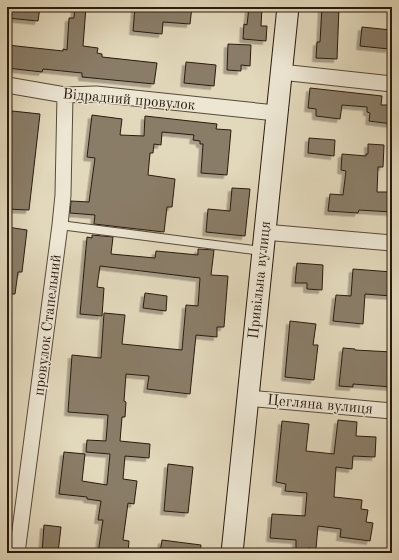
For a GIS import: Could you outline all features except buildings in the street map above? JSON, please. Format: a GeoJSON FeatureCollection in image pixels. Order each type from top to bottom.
{"type":"FeatureCollection","features":[{"type":"Feature","properties":{"kind":"street","name":"Привільна вулиця"},"geometry":{"type":"LineString","coordinates":[[232,553],[288,7]]}},
{"type":"Feature","properties":{"kind":"street"},"geometry":{"type":"LineString","coordinates":[[281,72],[392,84]]}},
{"type":"Feature","properties":{"kind":"street","name":"Відрадний провулок"},"geometry":{"type":"LineString","coordinates":[[7,85],[65,95],[96,94],[276,113]]}},
{"type":"Feature","properties":{"kind":"street","name":"провулок Стапельний"},"geometry":{"type":"LineString","coordinates":[[17,553],[60,225],[65,95]]}},
{"type":"Feature","properties":{"kind":"street"},"geometry":{"type":"LineString","coordinates":[[263,241],[392,243]]}},
{"type":"Feature","properties":{"kind":"street","name":"Цегляна вулиця"},"geometry":{"type":"LineString","coordinates":[[247,398],[392,411]]}},
{"type":"Feature","properties":{"kind":"lane"},"geometry":{"type":"LineString","coordinates":[[60,225],[263,241]]}}]}
